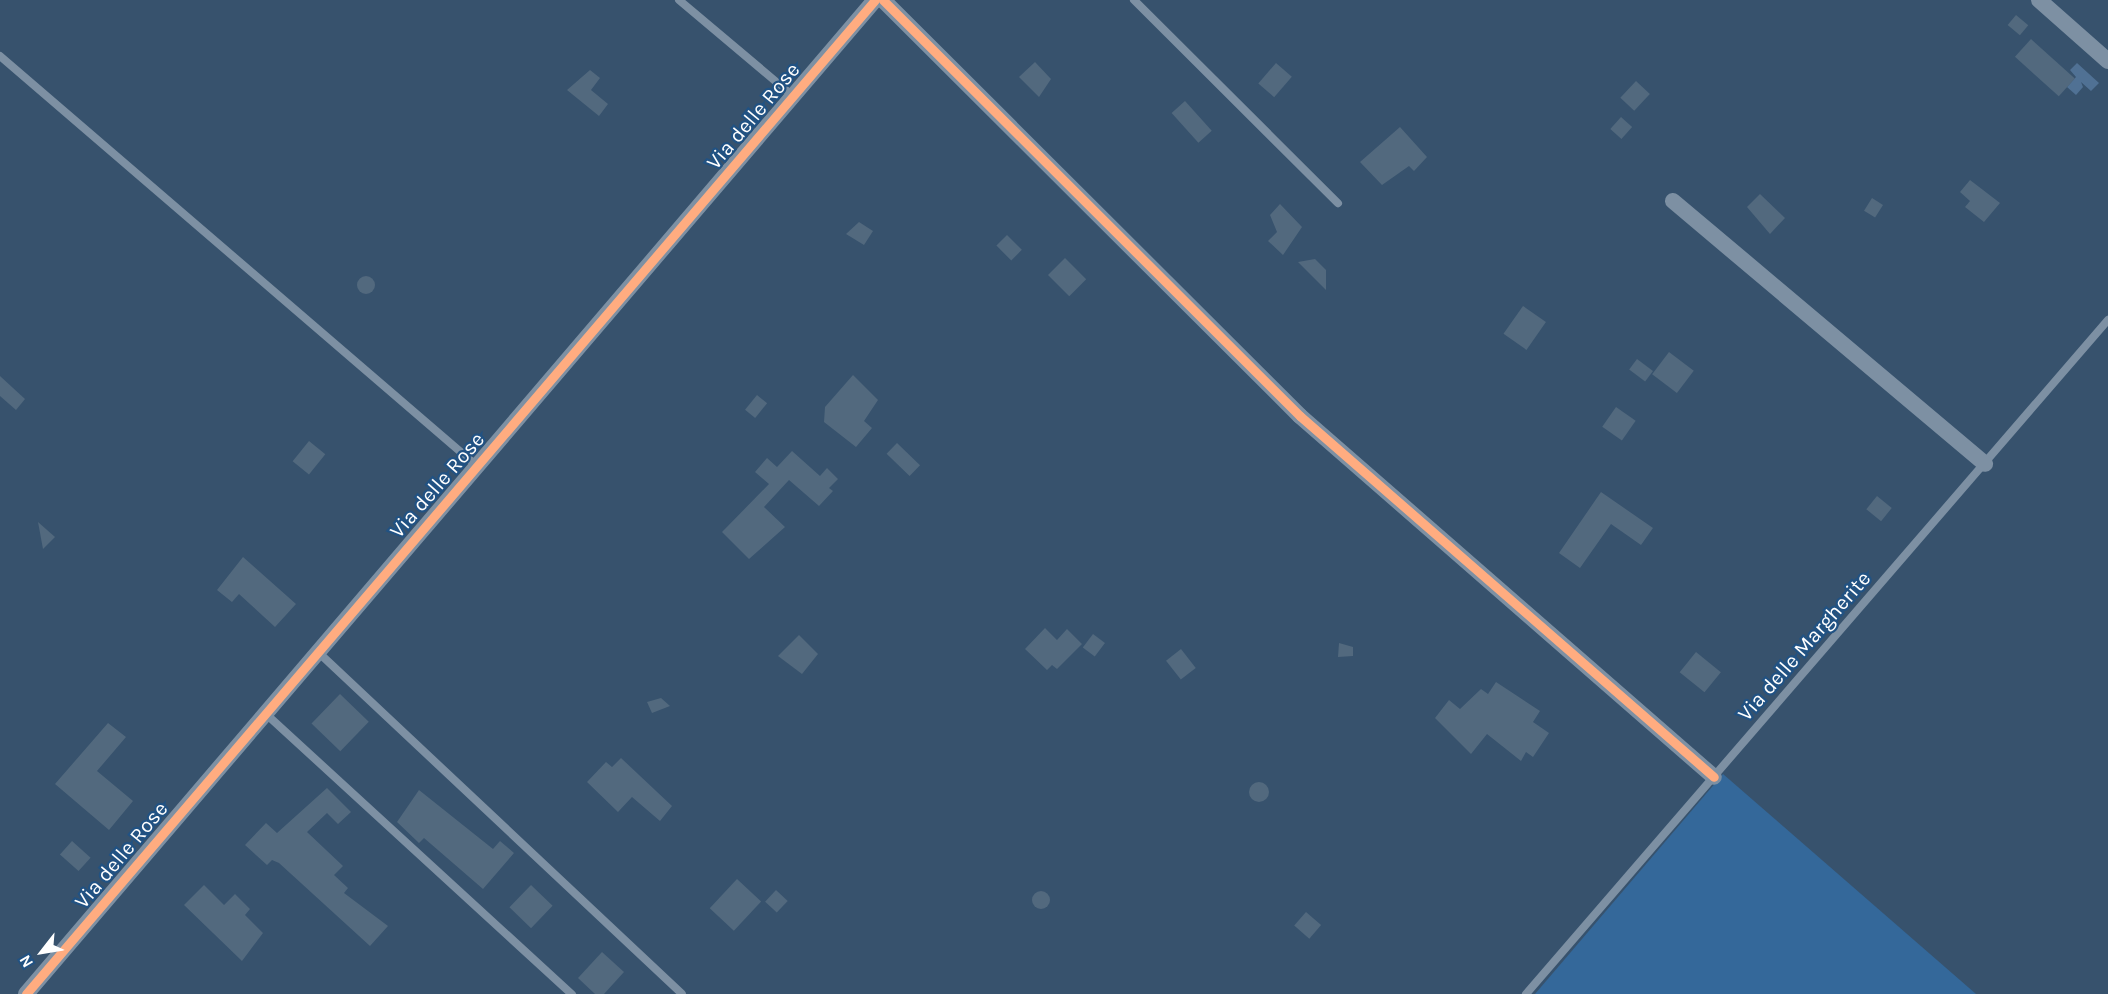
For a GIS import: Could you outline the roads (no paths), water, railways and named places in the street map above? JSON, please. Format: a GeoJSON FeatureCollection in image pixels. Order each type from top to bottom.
{"type":"FeatureCollection","features":[{"type":"Feature","properties":{"kind":"street","name":"Via delle Rose"},"geometry":{"type":"LineString","coordinates":[[26,994],[875,0]]}},
{"type":"Feature","properties":{"kind":"street"},"geometry":{"type":"LineString","coordinates":[[883,0],[1300,416],[1714,777]]}},
{"type":"Feature","properties":{"kind":"street"},"geometry":{"type":"LineString","coordinates":[[2039,0],[2108,61]]}},
{"type":"Feature","properties":{"kind":"street"},"geometry":{"type":"LineString","coordinates":[[1673,201],[1985,464]]}},
{"type":"Feature","properties":{"kind":"lane"},"geometry":{"type":"LineString","coordinates":[[679,0],[793,96]]}},
{"type":"Feature","properties":{"kind":"lane"},"geometry":{"type":"LineString","coordinates":[[1134,0],[1338,203]]}},
{"type":"Feature","properties":{"kind":"lane"},"geometry":{"type":"LineString","coordinates":[[0,56],[477,466]]}},
{"type":"Feature","properties":{"kind":"lane","name":"Via delle Margherite"},"geometry":{"type":"LineString","coordinates":[[1526,994],[2108,320]]}},
{"type":"Feature","properties":{"kind":"lane"},"geometry":{"type":"LineString","coordinates":[[318,652],[682,994]]}},
{"type":"Feature","properties":{"kind":"lane"},"geometry":{"type":"LineString","coordinates":[[266,714],[572,994]]}}]}
